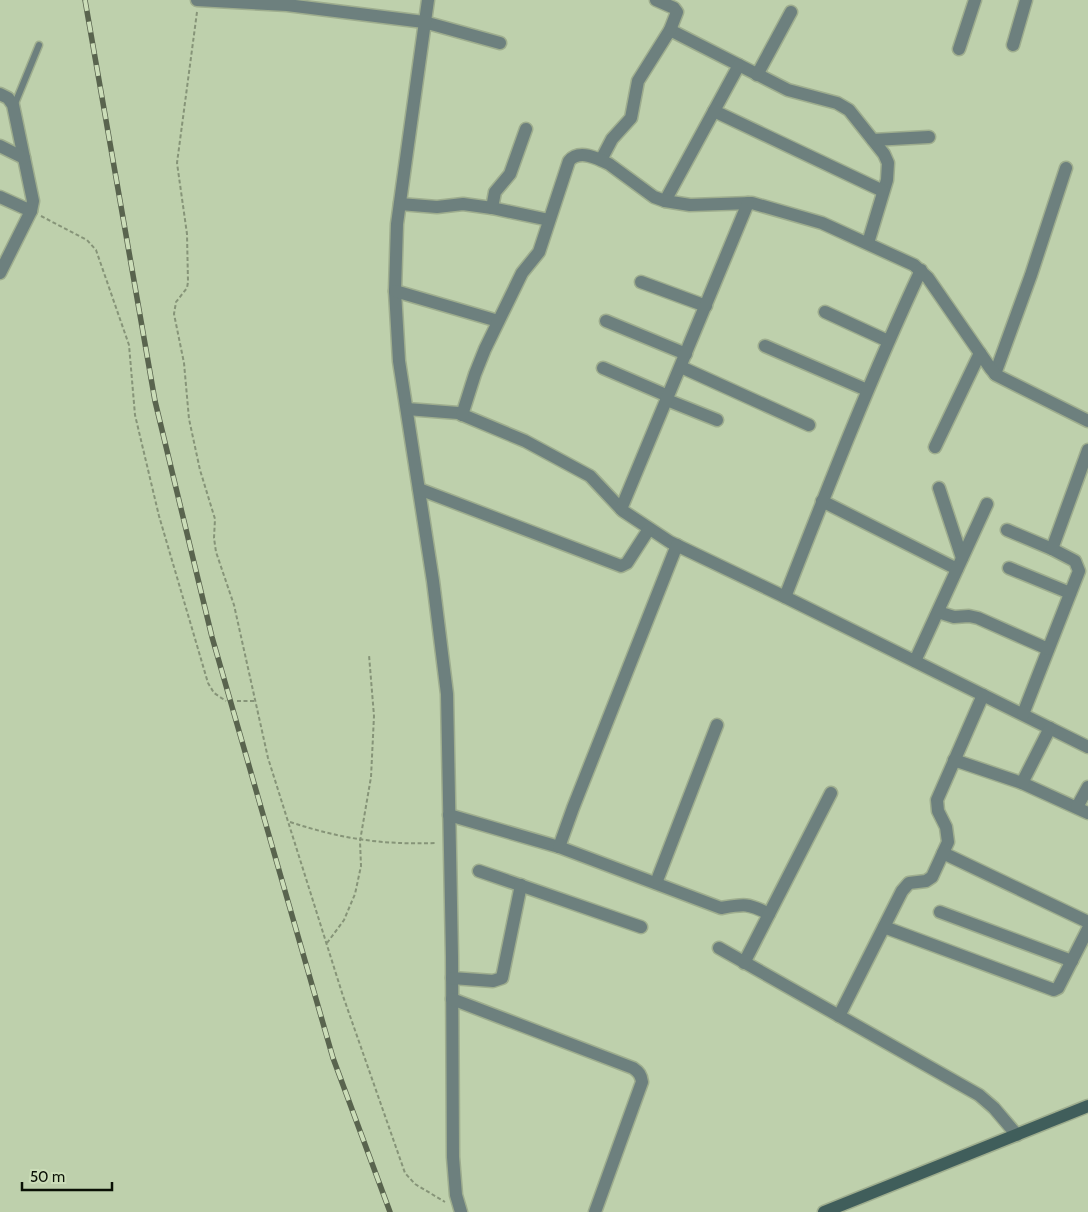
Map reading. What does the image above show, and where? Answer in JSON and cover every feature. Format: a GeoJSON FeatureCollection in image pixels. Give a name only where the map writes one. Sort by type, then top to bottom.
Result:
{"type":"FeatureCollection","features":[{"type":"Feature","properties":{"kind":"main road"},"geometry":{"type":"LineString","coordinates":[[824,1212],[1088,1106]]}},
{"type":"Feature","properties":{"kind":"street"},"geometry":{"type":"LineString","coordinates":[[198,0],[287,5],[424,22],[500,43]]}},
{"type":"Feature","properties":{"kind":"street"},"geometry":{"type":"LineString","coordinates":[[428,0],[395,239],[395,291],[399,361],[433,581],[447,694],[452,978],[452,1157],[456,1195],[460,1211]]}},
{"type":"Feature","properties":{"kind":"street"},"geometry":{"type":"LineString","coordinates":[[601,160],[612,139],[631,118],[638,81],[670,30],[677,12],[674,8],[656,0]]}},
{"type":"Feature","properties":{"kind":"street"},"geometry":{"type":"LineString","coordinates":[[958,49],[975,0]]}},
{"type":"Feature","properties":{"kind":"street"},"geometry":{"type":"LineString","coordinates":[[1013,45],[1026,0]]}},
{"type":"Feature","properties":{"kind":"street"},"geometry":{"type":"LineString","coordinates":[[757,75],[792,12]]}},
{"type":"Feature","properties":{"kind":"street"},"geometry":{"type":"LineString","coordinates":[[670,30],[788,90],[837,103],[849,110],[884,154],[888,164],[883,192],[868,243]]}},
{"type":"Feature","properties":{"kind":"street"},"geometry":{"type":"LineString","coordinates":[[664,201],[739,65]]}},
{"type":"Feature","properties":{"kind":"street"},"geometry":{"type":"LineString","coordinates":[[0,94],[11,101],[32,201],[31,211],[0,273]]}},
{"type":"Feature","properties":{"kind":"street"},"geometry":{"type":"LineString","coordinates":[[714,111],[883,192]]}},
{"type":"Feature","properties":{"kind":"street"},"geometry":{"type":"LineString","coordinates":[[492,208],[496,192],[510,174],[526,129]]}},
{"type":"Feature","properties":{"kind":"street"},"geometry":{"type":"LineString","coordinates":[[873,140],[929,137]]}},
{"type":"Feature","properties":{"kind":"street"},"geometry":{"type":"LineString","coordinates":[[0,146],[24,158]]}},
{"type":"Feature","properties":{"kind":"street"},"geometry":{"type":"LineString","coordinates":[[462,414],[480,360],[498,321],[522,273],[538,252],[571,158],[583,155],[601,160],[664,201],[690,205],[748,203],[817,222],[914,265],[921,270],[995,374],[1088,421]]}},
{"type":"Feature","properties":{"kind":"street"},"geometry":{"type":"LineString","coordinates":[[995,374],[1031,275],[1066,168]]}},
{"type":"Feature","properties":{"kind":"street"},"geometry":{"type":"LineString","coordinates":[[0,197],[31,211]]}},
{"type":"Feature","properties":{"kind":"street"},"geometry":{"type":"LineString","coordinates":[[621,509],[748,203]]}},
{"type":"Feature","properties":{"kind":"street"},"geometry":{"type":"LineString","coordinates":[[400,204],[437,207],[458,204],[492,208],[549,220]]}},
{"type":"Feature","properties":{"kind":"street"},"geometry":{"type":"LineString","coordinates":[[785,597],[867,390],[921,270]]}},
{"type":"Feature","properties":{"kind":"street"},"geometry":{"type":"LineString","coordinates":[[641,282],[706,306]]}},
{"type":"Feature","properties":{"kind":"street"},"geometry":{"type":"LineString","coordinates":[[395,291],[498,321]]}},
{"type":"Feature","properties":{"kind":"street"},"geometry":{"type":"LineString","coordinates":[[824,312],[888,341]]}},
{"type":"Feature","properties":{"kind":"street"},"geometry":{"type":"LineString","coordinates":[[606,321],[686,354]]}},
{"type":"Feature","properties":{"kind":"street"},"geometry":{"type":"LineString","coordinates":[[765,346],[867,390]]}},
{"type":"Feature","properties":{"kind":"street"},"geometry":{"type":"LineString","coordinates":[[936,447],[980,354]]}},
{"type":"Feature","properties":{"kind":"street"},"geometry":{"type":"LineString","coordinates":[[681,367],[809,425]]}},
{"type":"Feature","properties":{"kind":"street"},"geometry":{"type":"LineString","coordinates":[[603,368],[717,420]]}},
{"type":"Feature","properties":{"kind":"street"},"geometry":{"type":"LineString","coordinates":[[407,409],[462,414],[525,441],[590,476],[621,509],[677,546],[785,597],[1088,747]]}},
{"type":"Feature","properties":{"kind":"street"},"geometry":{"type":"LineString","coordinates":[[1052,549],[1088,450]]}},
{"type":"Feature","properties":{"kind":"street"},"geometry":{"type":"LineString","coordinates":[[939,488],[959,564]]}},
{"type":"Feature","properties":{"kind":"street"},"geometry":{"type":"LineString","coordinates":[[419,489],[620,566],[627,563],[649,529]]}},
{"type":"Feature","properties":{"kind":"street"},"geometry":{"type":"LineString","coordinates":[[822,501],[959,564]]}},
{"type":"Feature","properties":{"kind":"street"},"geometry":{"type":"LineString","coordinates":[[915,661],[987,504]]}},
{"type":"Feature","properties":{"kind":"street"},"geometry":{"type":"LineString","coordinates":[[1007,530],[1082,563],[1022,714]]}},
{"type":"Feature","properties":{"kind":"street"},"geometry":{"type":"LineString","coordinates":[[559,847],[677,546]]}},
{"type":"Feature","properties":{"kind":"street"},"geometry":{"type":"LineString","coordinates":[[1010,568],[1070,594]]}},
{"type":"Feature","properties":{"kind":"street"},"geometry":{"type":"LineString","coordinates":[[938,612],[954,617],[969,616],[978,618],[1048,649]]}},
{"type":"Feature","properties":{"kind":"street"},"geometry":{"type":"LineString","coordinates":[[839,1016],[902,891],[908,883],[926,881],[932,877],[948,842],[946,826],[938,812],[938,800],[983,695]]}},
{"type":"Feature","properties":{"kind":"street"},"geometry":{"type":"LineString","coordinates":[[656,883],[717,725]]}},
{"type":"Feature","properties":{"kind":"street"},"geometry":{"type":"LineString","coordinates":[[1022,783],[1050,728]]}},
{"type":"Feature","properties":{"kind":"street"},"geometry":{"type":"LineString","coordinates":[[954,760],[1022,783],[1082,810],[1088,787]]}},
{"type":"Feature","properties":{"kind":"street"},"geometry":{"type":"LineString","coordinates":[[744,963],[831,793]]}},
{"type":"Feature","properties":{"kind":"street"},"geometry":{"type":"LineString","coordinates":[[449,815],[559,847],[721,908],[735,904],[747,904],[769,914]]}},
{"type":"Feature","properties":{"kind":"street"},"geometry":{"type":"LineString","coordinates":[[943,853],[1088,922]]}},
{"type":"Feature","properties":{"kind":"street"},"geometry":{"type":"LineString","coordinates":[[479,870],[641,927]]}},
{"type":"Feature","properties":{"kind":"street"},"geometry":{"type":"LineString","coordinates":[[452,978],[493,981],[502,978],[522,886]]}},
{"type":"Feature","properties":{"kind":"street"},"geometry":{"type":"LineString","coordinates":[[940,912],[1072,961]]}},
{"type":"Feature","properties":{"kind":"street"},"geometry":{"type":"LineString","coordinates":[[884,927],[1054,990],[1058,988],[1088,929]]}},
{"type":"Feature","properties":{"kind":"street"},"geometry":{"type":"LineString","coordinates":[[719,948],[979,1095],[994,1108],[1017,1135]]}},
{"type":"Feature","properties":{"kind":"street"},"geometry":{"type":"LineString","coordinates":[[452,999],[638,1071],[642,1082],[595,1212]]}},
{"type":"Feature","properties":{"kind":"lane"},"geometry":{"type":"LineString","coordinates":[[13,108],[39,45]]}},
{"type":"Feature","properties":{"kind":"path"},"geometry":{"type":"LineString","coordinates":[[198,0],[177,163],[187,234],[188,282],[187,288],[176,302],[174,314],[184,363],[189,419],[200,470],[215,519],[214,538],[216,552],[234,606],[268,758],[344,996],[406,1173],[415,1184],[460,1211]]}},
{"type":"Feature","properties":{"kind":"path"},"geometry":{"type":"LineString","coordinates":[[31,211],[87,240],[96,250],[129,345],[135,416],[161,526],[208,683],[214,693],[226,701]]}},
{"type":"Feature","properties":{"kind":"path"},"geometry":{"type":"LineString","coordinates":[[327,942],[344,920],[355,894],[361,866],[360,841],[371,777],[374,716],[369,655]]}},
{"type":"Feature","properties":{"kind":"path"},"geometry":{"type":"LineString","coordinates":[[237,701],[256,701]]}},
{"type":"Feature","properties":{"kind":"path"},"geometry":{"type":"LineString","coordinates":[[289,822],[324,833],[360,841],[405,845],[450,843]]}},
{"type":"Feature","properties":{"kind":"railway"},"geometry":{"type":"LineString","coordinates":[[85,0],[155,401],[212,637],[333,1058],[390,1212]]}}]}
